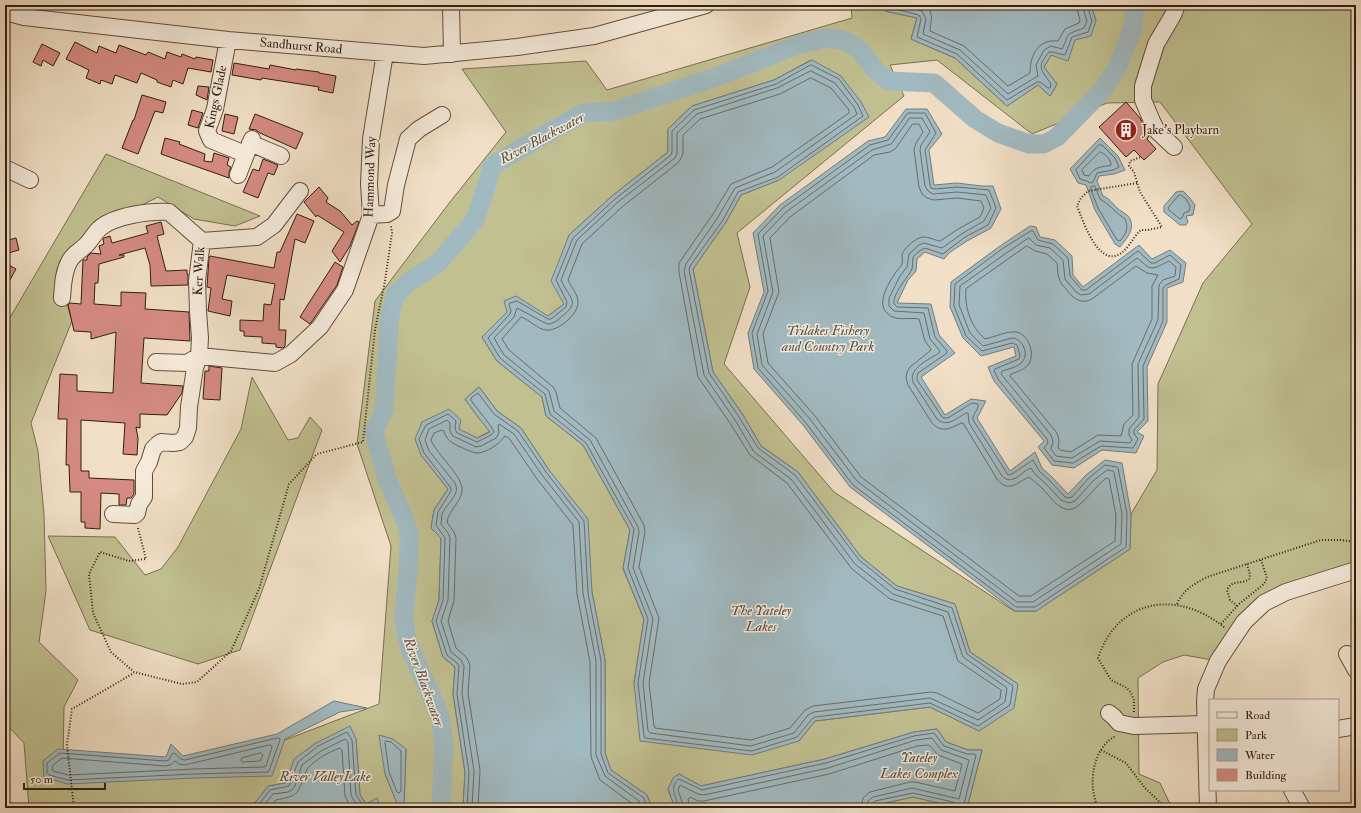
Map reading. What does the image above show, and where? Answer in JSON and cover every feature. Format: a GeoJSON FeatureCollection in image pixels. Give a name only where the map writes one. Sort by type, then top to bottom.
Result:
{"type":"FeatureCollection","features":[{"type":"Feature","properties":{"kind":"street"},"geometry":{"type":"LineString","coordinates":[[451,5],[452,54]]}},
{"type":"Feature","properties":{"kind":"street","name":"Sandhurst Road"},"geometry":{"type":"LineString","coordinates":[[6,10],[24,16],[228,40],[424,56],[452,54],[594,36],[706,5]]}},
{"type":"Feature","properties":{"kind":"street"},"geometry":{"type":"LineString","coordinates":[[1174,147],[1157,131],[1144,100],[1143,86],[1156,44],[1173,15],[1177,5]]}},
{"type":"Feature","properties":{"kind":"street","name":"Kings Glade"},"geometry":{"type":"LineString","coordinates":[[228,40],[215,109],[207,131],[211,140],[249,145],[281,156]]}},
{"type":"Feature","properties":{"kind":"street","name":"Hammond Way"},"geometry":{"type":"LineString","coordinates":[[156,362],[187,363],[199,356],[275,363],[291,354],[320,327],[345,290],[371,215],[369,184],[371,139],[385,53]]}},
{"type":"Feature","properties":{"kind":"street"},"geometry":{"type":"LineString","coordinates":[[371,215],[387,214],[392,211],[396,185],[408,139],[419,129],[442,115]]}},
{"type":"Feature","properties":{"kind":"street"},"geometry":{"type":"LineString","coordinates":[[238,175],[249,145]]}},
{"type":"Feature","properties":{"kind":"street"},"geometry":{"type":"LineString","coordinates":[[5,168],[30,180]]}},
{"type":"Feature","properties":{"kind":"street"},"geometry":{"type":"LineString","coordinates":[[202,241],[257,237],[274,225],[300,191]]}},
{"type":"Feature","properties":{"kind":"street","name":"Ker Walk"},"geometry":{"type":"LineString","coordinates":[[62,298],[65,272],[69,262],[74,255],[91,240],[100,228],[112,221],[132,215],[169,212],[202,241],[197,281],[200,338],[199,356],[195,368],[189,407],[188,428],[185,437],[180,442],[162,442],[153,449],[149,462],[144,471],[144,497],[139,504],[135,515]]}},
{"type":"Feature","properties":{"kind":"street"},"geometry":{"type":"LineString","coordinates":[[113,514],[135,515]]}},
{"type":"Feature","properties":{"kind":"street"},"geometry":{"type":"LineString","coordinates":[[1208,808],[1205,724],[1208,701],[1206,689],[1218,661],[1244,622],[1264,603],[1286,592],[1356,570]]}},
{"type":"Feature","properties":{"kind":"street"},"geometry":{"type":"LineString","coordinates":[[1346,654],[1356,670]]}},
{"type":"Feature","properties":{"kind":"street"},"geometry":{"type":"LineString","coordinates":[[1109,713],[1119,723],[1134,726],[1205,724]]}},
{"type":"Feature","properties":{"kind":"street"},"geometry":{"type":"LineString","coordinates":[[1339,729],[1356,726]]}},
{"type":"Feature","properties":{"kind":"street"},"geometry":{"type":"LineString","coordinates":[[1293,791],[1302,808]]}},
{"type":"Feature","properties":{"kind":"path"},"geometry":{"type":"LineString","coordinates":[[1137,183],[1088,192],[1081,198],[1077,206],[1092,240],[1103,254],[1111,257],[1120,254],[1130,245],[1136,234],[1141,230],[1162,227],[1140,192],[1134,172],[1129,166],[1130,161],[1141,157]]}},
{"type":"Feature","properties":{"kind":"path"},"geometry":{"type":"LineString","coordinates":[[135,515],[146,559],[129,561],[100,552],[89,574],[94,613],[111,652],[134,672],[182,684],[197,682],[231,651],[259,590],[289,484],[317,454],[362,442],[375,330],[385,281],[392,233],[387,214]]}},
{"type":"Feature","properties":{"kind":"path"},"geometry":{"type":"LineString","coordinates":[[1177,604],[1185,591],[1193,584],[1207,577],[1322,540],[1356,542]]}},
{"type":"Feature","properties":{"kind":"path"},"geometry":{"type":"LineString","coordinates":[[1221,624],[1237,606],[1266,581],[1267,578],[1261,560]]}},
{"type":"Feature","properties":{"kind":"path"},"geometry":{"type":"LineString","coordinates":[[1237,606],[1230,600],[1227,590],[1231,584],[1246,582],[1249,579],[1250,571],[1247,564]]}},
{"type":"Feature","properties":{"kind":"path"},"geometry":{"type":"LineString","coordinates":[[1096,808],[1093,790],[1094,776],[1097,758],[1101,750],[1111,738],[1122,733],[1134,732],[1134,700],[1131,693],[1127,688],[1111,680],[1098,658],[1102,646],[1115,627],[1130,613],[1145,607],[1163,603],[1177,604],[1203,614],[1221,624],[1235,636]]}},
{"type":"Feature","properties":{"kind":"path"},"geometry":{"type":"LineString","coordinates":[[74,808],[67,745],[72,709],[134,672]]}},
{"type":"Feature","properties":{"kind":"path"},"geometry":{"type":"LineString","coordinates":[[1101,750],[1126,763],[1145,788],[1166,808]]}},
{"type":"Feature","properties":{"kind":"green space"},"geometry":{"type":"Polygon","coordinates":[[[851,5],[886,5],[885,11],[917,18],[911,39],[955,58],[1007,106],[1038,85],[1050,96],[1057,84],[1044,67],[1051,55],[1075,40],[1096,21],[1091,5],[1356,5],[1356,570],[1265,603],[1218,661],[1184,655],[1163,662],[1138,678],[1139,774],[1160,783],[1169,802],[1179,808],[967,808],[982,750],[968,750],[946,742],[937,729],[914,732],[825,759],[701,786],[679,774],[668,789],[675,808],[652,808],[647,795],[611,770],[605,753],[605,660],[592,592],[549,470],[521,428],[497,411],[479,387],[465,399],[490,431],[477,438],[458,429],[421,455],[448,489],[434,510],[431,527],[441,538],[439,600],[432,621],[443,657],[455,667],[453,694],[465,772],[463,808],[404,808],[406,749],[385,774],[399,808],[381,808],[377,799],[366,804],[360,795],[356,739],[316,743],[295,759],[286,783],[268,786],[251,808],[172,808],[164,804],[160,808],[29,808],[24,743],[5,723],[5,326],[106,154],[260,216],[235,226],[194,219],[158,197],[97,225],[61,283],[72,321],[31,423],[38,451],[44,514],[46,591],[39,642],[78,680],[64,707],[63,760],[243,756],[379,704],[391,546],[357,444],[375,301],[450,202],[506,132],[462,69],[586,61],[607,90],[852,18],[851,5]],[[811,60],[774,80],[692,106],[668,129],[668,152],[612,196],[569,235],[564,304],[548,316],[507,312],[482,337],[497,361],[542,397],[546,416],[583,445],[630,530],[623,569],[644,619],[634,683],[799,741],[815,721],[930,707],[979,731],[1018,684],[970,652],[955,604],[897,586],[861,557],[798,472],[761,446],[743,415],[713,372],[693,269],[726,222],[741,195],[779,180],[811,60]],[[937,60],[890,65],[904,96],[737,233],[750,287],[724,364],[834,492],[1014,611],[1036,611],[1130,549],[1131,514],[1157,470],[1158,384],[1203,283],[1252,224],[1160,102],[1107,103],[1032,134],[937,60]]]}},
{"type":"Feature","properties":{"kind":"green space"},"geometry":{"type":"Polygon","coordinates":[[[252,377],[288,440],[298,438],[310,417],[322,430],[240,650],[198,664],[90,630],[48,536],[115,537],[145,575],[161,569],[178,547],[241,429],[252,377]]]}},
{"type":"Feature","properties":{"kind":"green space"},"geometry":{"type":"Polygon","coordinates":[[[913,797],[960,808],[876,808],[876,805],[913,797]]]}},
{"type":"Feature","properties":{"kind":"water"},"geometry":{"type":"Polygon","coordinates":[[[886,5],[1091,5],[1096,21],[1091,36],[1075,40],[1068,61],[1051,55],[1044,67],[1057,84],[1050,96],[1038,85],[1007,106],[955,58],[911,39],[917,18],[885,11],[886,5]]]}},
{"type":"Feature","properties":{"kind":"water","name":"The Yateley Lakes"},"geometry":{"type":"Polygon","coordinates":[[[812,60],[841,76],[861,102],[869,117],[779,180],[741,195],[726,222],[693,269],[713,372],[743,415],[761,446],[798,472],[861,557],[897,586],[955,604],[970,652],[1018,684],[1014,708],[979,731],[930,707],[815,721],[799,741],[752,755],[640,741],[634,683],[644,619],[623,568],[630,530],[583,445],[546,416],[542,397],[497,361],[482,337],[507,312],[504,301],[516,296],[548,316],[564,304],[551,281],[569,235],[612,196],[668,152],[668,129],[692,106],[774,80],[812,60]]]}},
{"type":"Feature","properties":{"kind":"water","name":"Trilakes Fishery and Country Park"},"geometry":{"type":"Polygon","coordinates":[[[906,109],[927,109],[942,134],[929,150],[934,185],[957,183],[993,186],[1001,209],[991,228],[967,241],[949,253],[944,259],[925,252],[917,259],[916,271],[908,280],[897,303],[931,304],[939,335],[955,353],[921,377],[945,415],[971,399],[986,401],[977,418],[1010,471],[1035,452],[1042,468],[1068,494],[1086,475],[1105,460],[1122,463],[1131,514],[1130,549],[1036,611],[1015,611],[850,487],[803,425],[754,369],[748,333],[764,292],[753,233],[780,205],[868,141],[885,137],[906,109]]]}},
{"type":"Feature","properties":{"kind":"water"},"geometry":{"type":"Polygon","coordinates":[[[1100,138],[1118,156],[1125,170],[1114,174],[1099,176],[1097,181],[1103,196],[1131,220],[1132,224],[1130,232],[1120,247],[1115,244],[1095,210],[1086,185],[1078,183],[1070,169],[1100,138]]]}},
{"type":"Feature","properties":{"kind":"water"},"geometry":{"type":"Polygon","coordinates":[[[1183,191],[1195,205],[1193,215],[1186,216],[1188,222],[1186,225],[1180,225],[1164,212],[1164,206],[1176,192],[1183,191]]]}},
{"type":"Feature","properties":{"kind":"water"},"geometry":{"type":"Polygon","coordinates":[[[1030,226],[1036,227],[1040,237],[1055,240],[1072,256],[1073,275],[1083,287],[1139,245],[1152,259],[1170,250],[1186,263],[1183,282],[1167,288],[1167,322],[1147,367],[1148,421],[1137,432],[1144,436],[1136,453],[1102,450],[1074,468],[1052,465],[1038,447],[1044,441],[994,381],[988,367],[1016,356],[1014,347],[981,356],[963,338],[950,307],[951,282],[1030,226]]]}},
{"type":"Feature","properties":{"kind":"water"},"geometry":{"type":"Polygon","coordinates":[[[479,387],[497,411],[521,428],[549,470],[588,519],[592,592],[605,660],[605,753],[611,770],[647,795],[652,808],[463,808],[465,772],[453,694],[455,667],[443,657],[432,621],[439,600],[441,538],[431,528],[434,510],[448,489],[421,455],[415,439],[422,422],[449,409],[461,420],[459,429],[477,438],[490,432],[465,399],[479,387]]]}},
{"type":"Feature","properties":{"kind":"water"},"geometry":{"type":"Polygon","coordinates":[[[334,701],[367,708],[340,712],[285,739],[272,776],[67,784],[44,777],[43,761],[58,749],[166,757],[171,744],[183,756],[277,734],[334,701]]]}},
{"type":"Feature","properties":{"kind":"water","name":"River ValleyLake"},"geometry":{"type":"Polygon","coordinates":[[[350,726],[356,739],[360,795],[366,804],[377,798],[381,808],[251,808],[268,786],[286,783],[294,759],[316,743],[350,726]]]}},
{"type":"Feature","properties":{"kind":"water","name":"Yateley Lakes Complex"},"geometry":{"type":"Polygon","coordinates":[[[937,729],[946,742],[968,750],[982,750],[967,808],[960,808],[913,797],[876,805],[876,808],[675,808],[668,789],[673,778],[679,774],[701,786],[825,759],[914,732],[937,729]]]}},
{"type":"Feature","properties":{"kind":"water"},"geometry":{"type":"Polygon","coordinates":[[[379,735],[393,739],[406,749],[404,808],[399,808],[385,774],[379,735]]]}},
{"type":"Feature","properties":{"kind":"water"},"geometry":{"type":"Polygon","coordinates":[[[164,804],[172,808],[67,808],[72,806],[164,804]]]}},
{"type":"Feature","properties":{"kind":"building"},"geometry":{"type":"Polygon","coordinates":[[[75,42],[97,53],[99,46],[116,53],[119,45],[146,55],[148,52],[165,59],[167,52],[181,57],[182,54],[195,59],[196,57],[213,60],[211,72],[188,68],[183,84],[173,80],[171,87],[157,82],[157,80],[141,73],[137,83],[115,75],[112,84],[101,80],[100,84],[86,78],[89,70],[66,59],[75,42]]]}},
{"type":"Feature","properties":{"kind":"building"},"geometry":{"type":"Polygon","coordinates":[[[42,44],[60,53],[53,66],[43,60],[41,66],[33,62],[42,44]]]}},
{"type":"Feature","properties":{"kind":"building"},"geometry":{"type":"Polygon","coordinates":[[[234,63],[269,69],[270,65],[336,76],[333,93],[318,90],[319,87],[232,75],[234,63]]]}},
{"type":"Feature","properties":{"kind":"building"},"geometry":{"type":"Polygon","coordinates":[[[198,86],[209,87],[207,100],[196,95],[198,86]]]}},
{"type":"Feature","properties":{"kind":"building"},"geometry":{"type":"Polygon","coordinates":[[[142,95],[166,102],[163,113],[155,111],[138,154],[122,148],[134,120],[142,95]]]}},
{"type":"Feature","properties":{"kind":"building","name":"Jake's Playbarn"},"geometry":{"type":"Polygon","coordinates":[[[1126,102],[1140,118],[1149,136],[1147,139],[1156,149],[1144,160],[1134,150],[1126,157],[1099,127],[1126,102]]]}},
{"type":"Feature","properties":{"kind":"building"},"geometry":{"type":"Polygon","coordinates":[[[192,110],[203,113],[198,128],[188,125],[192,110]]]}},
{"type":"Feature","properties":{"kind":"building"},"geometry":{"type":"Polygon","coordinates":[[[225,114],[238,117],[234,134],[222,131],[225,114]]]}},
{"type":"Feature","properties":{"kind":"building"},"geometry":{"type":"Polygon","coordinates":[[[255,114],[303,133],[296,149],[256,130],[249,129],[255,114]]]}},
{"type":"Feature","properties":{"kind":"building"},"geometry":{"type":"Polygon","coordinates":[[[165,138],[180,142],[179,144],[205,154],[204,161],[212,162],[214,153],[229,158],[227,165],[231,167],[229,178],[161,154],[165,138]]]}},
{"type":"Feature","properties":{"kind":"building"},"geometry":{"type":"Polygon","coordinates":[[[263,159],[278,165],[274,175],[268,173],[258,198],[243,192],[253,169],[259,171],[263,159]]]}},
{"type":"Feature","properties":{"kind":"building"},"geometry":{"type":"Polygon","coordinates":[[[319,187],[328,198],[326,202],[340,211],[352,225],[357,221],[359,222],[350,246],[340,262],[332,251],[344,232],[317,215],[316,217],[304,202],[319,187]]]}},
{"type":"Feature","properties":{"kind":"building"},"geometry":{"type":"Polygon","coordinates":[[[297,214],[314,221],[305,243],[295,239],[284,300],[280,299],[279,330],[286,330],[285,346],[283,348],[276,347],[276,344],[262,343],[262,337],[244,336],[244,331],[240,331],[240,320],[263,321],[264,304],[271,305],[275,284],[227,275],[222,299],[232,301],[230,316],[208,311],[211,288],[207,287],[209,258],[210,256],[274,268],[277,252],[280,252],[297,214]]]}},
{"type":"Feature","properties":{"kind":"building"},"geometry":{"type":"Polygon","coordinates":[[[161,222],[164,234],[157,236],[166,271],[187,270],[188,285],[151,286],[150,265],[145,248],[119,255],[124,255],[124,257],[99,264],[98,283],[95,283],[94,304],[121,306],[121,292],[146,293],[145,309],[189,312],[190,341],[144,338],[141,383],[183,386],[182,393],[167,415],[140,414],[140,428],[136,427],[138,438],[137,455],[123,454],[125,423],[81,420],[81,471],[89,471],[89,478],[134,480],[134,494],[131,498],[127,498],[126,505],[119,505],[119,494],[101,493],[100,529],[85,528],[85,522],[81,522],[81,492],[70,492],[69,465],[66,465],[67,419],[58,419],[60,374],[77,375],[77,391],[113,393],[116,332],[91,339],[91,332],[74,331],[68,305],[70,303],[81,304],[83,260],[87,260],[87,257],[91,253],[101,254],[99,246],[104,244],[104,238],[110,236],[112,243],[148,233],[146,226],[161,222]]]}},
{"type":"Feature","properties":{"kind":"building"},"geometry":{"type":"Polygon","coordinates":[[[16,238],[19,250],[5,254],[5,241],[16,238]]]}},
{"type":"Feature","properties":{"kind":"building"},"geometry":{"type":"Polygon","coordinates":[[[335,262],[343,267],[337,285],[310,324],[300,317],[335,262]]]}},
{"type":"Feature","properties":{"kind":"building"},"geometry":{"type":"Polygon","coordinates":[[[5,263],[16,269],[5,289],[5,263]]]}},
{"type":"Feature","properties":{"kind":"building"},"geometry":{"type":"Polygon","coordinates":[[[209,366],[222,368],[220,400],[203,399],[205,371],[209,371],[209,366]]]}},
{"type":"Feature","properties":{"kind":"waterway","name":"River Blackwater"},"geometry":{"type":"LineString","coordinates":[[441,808],[444,747],[441,721],[437,708],[410,649],[404,619],[409,536],[406,522],[387,479],[374,432],[384,411],[390,314],[396,294],[409,282],[438,263],[475,220],[493,165],[583,113],[615,111],[719,76],[800,44],[827,38],[842,40],[860,50],[876,71],[889,81],[934,83],[975,119],[998,133],[1029,144],[1044,144],[1057,137],[1102,91],[1118,66],[1133,28],[1134,14],[1131,5]]}},
{"type":"Feature","properties":{"kind":"place","name":"Jake's Playbarn"},"geometry":{"type":"Point","coordinates":[1126,130]}}]}
